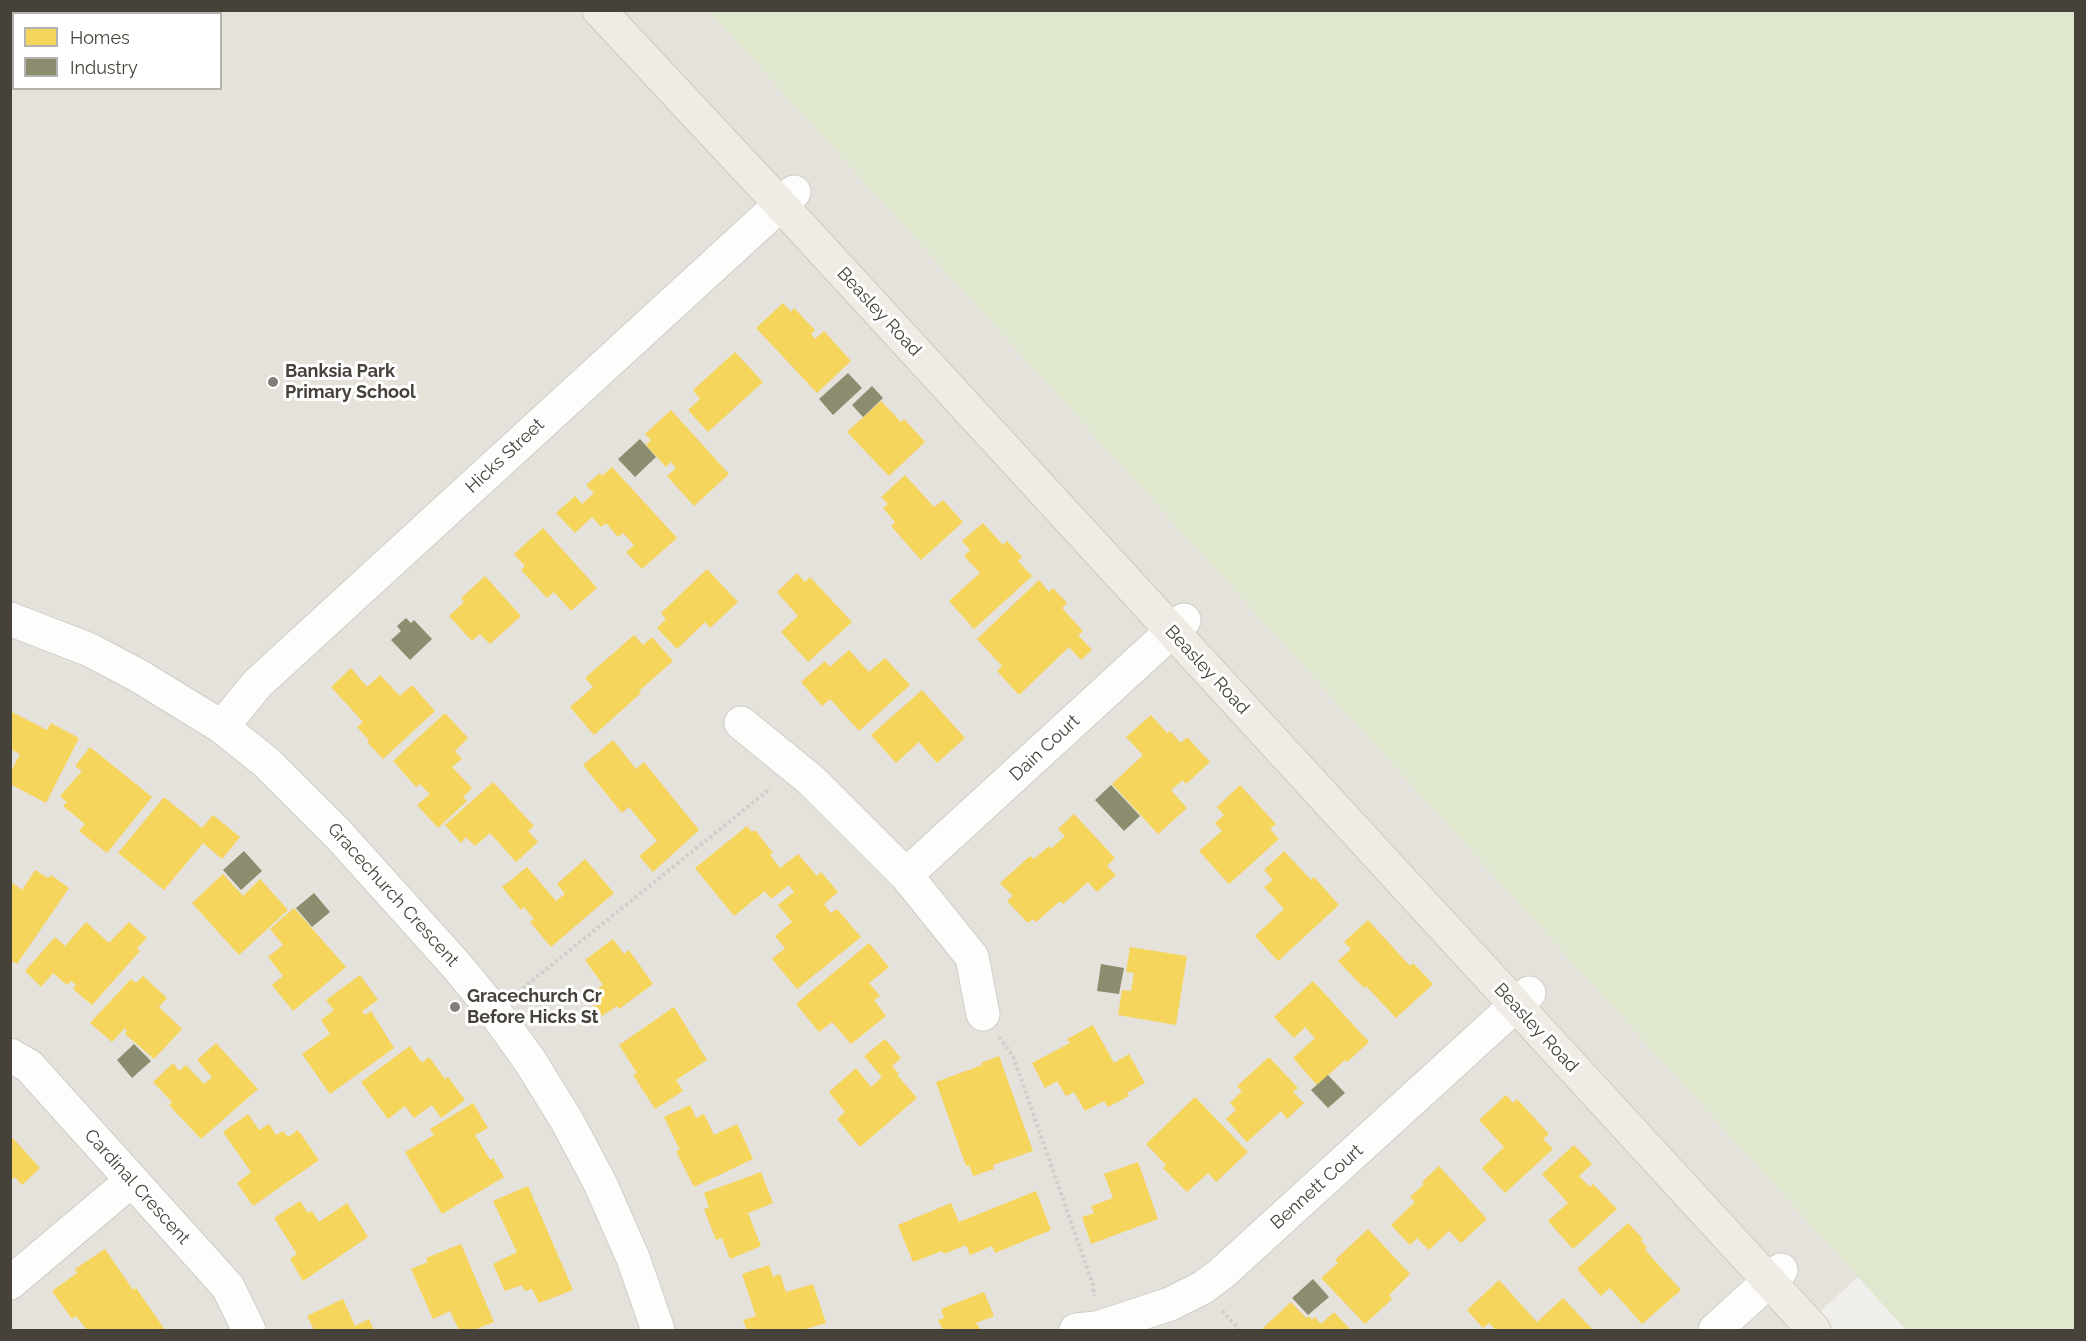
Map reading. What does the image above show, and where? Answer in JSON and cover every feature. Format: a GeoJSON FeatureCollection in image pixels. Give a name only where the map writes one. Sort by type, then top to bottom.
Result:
{"type":"FeatureCollection","features":[{"type":"Feature","properties":{"kind":"main road","name":"Beasley Road"},"geometry":{"type":"LineString","coordinates":[[599,10],[787,199]]}},
{"type":"Feature","properties":{"kind":"main road","name":"Beasley Road"},"geometry":{"type":"LineString","coordinates":[[626,10],[787,199],[1178,626],[1775,1276],[1837,1330]]}},
{"type":"Feature","properties":{"kind":"main road","name":"Beasley Road"},"geometry":{"type":"LineString","coordinates":[[1775,1276],[1814,1330]]}},
{"type":"Feature","properties":{"kind":"street","name":"Hicks Street"},"geometry":{"type":"LineString","coordinates":[[222,727],[257,684],[787,199]]}},
{"type":"Feature","properties":{"kind":"street","name":"Gracechurch Crescent"},"geometry":{"type":"LineString","coordinates":[[10,619],[90,650],[139,676],[222,727],[266,762],[303,797],[456,965],[530,1060],[567,1121],[600,1183],[633,1258],[658,1330]]}},
{"type":"Feature","properties":{"kind":"street","name":"Dain Court"},"geometry":{"type":"LineString","coordinates":[[906,875],[1178,626]]}},
{"type":"Feature","properties":{"kind":"street"},"geometry":{"type":"LineString","coordinates":[[741,723],[812,781],[906,875],[972,957],[983,1014]]}},
{"type":"Feature","properties":{"kind":"street","name":"Bennett Court"},"geometry":{"type":"LineString","coordinates":[[1087,1329],[1170,1304],[1202,1288],[1221,1274],[1522,999]]}},
{"type":"Feature","properties":{"kind":"street","name":"Cardinal Crescent"},"geometry":{"type":"LineString","coordinates":[[10,1055],[29,1066],[228,1287],[249,1330]]}},
{"type":"Feature","properties":{"kind":"street"},"geometry":{"type":"LineString","coordinates":[[10,1283],[131,1181]]}},
{"type":"Feature","properties":{"kind":"street"},"geometry":{"type":"LineString","coordinates":[[1715,1330],[1775,1276]]}},
{"type":"Feature","properties":{"kind":"path"},"geometry":{"type":"LineString","coordinates":[[494,1011],[773,786],[789,760]]}},
{"type":"Feature","properties":{"kind":"path"},"geometry":{"type":"LineString","coordinates":[[983,1014],[1012,1056],[1093,1285],[1087,1329]]}},
{"type":"Feature","properties":{"kind":"shaded area"},"geometry":{"type":"Polygon","coordinates":[[[10,11],[710,11],[1860,1275],[1800,1330],[11,1330],[10,11]]]}},
{"type":"Feature","properties":{"kind":"shaded area","name":"Banksia Park Primary School"},"geometry":{"type":"Polygon","coordinates":[[[11,11],[587,11],[753,198],[286,592],[209,660],[165,633],[60,583],[11,565],[11,11]]]}},
{"type":"Feature","properties":{"kind":"green space"},"geometry":{"type":"Polygon","coordinates":[[[709,11],[2075,11],[2075,1330],[1906,1330],[709,11]]]}},
{"type":"Feature","properties":{"kind":"building: Homes"},"geometry":{"type":"Polygon","coordinates":[[[783,303],[791,312],[794,308],[815,330],[811,334],[815,339],[824,331],[851,361],[817,393],[756,328],[783,303]]]}},
{"type":"Feature","properties":{"kind":"building: Homes"},"geometry":{"type":"Polygon","coordinates":[[[735,352],[763,382],[708,432],[688,410],[700,399],[693,390],[735,352]]]}},
{"type":"Feature","properties":{"kind":"building: Homes"},"geometry":{"type":"Polygon","coordinates":[[[881,401],[901,422],[904,419],[925,442],[889,476],[847,432],[881,401]]]}},
{"type":"Feature","properties":{"kind":"building: Homes"},"geometry":{"type":"Polygon","coordinates":[[[671,410],[729,474],[694,506],[667,476],[676,468],[671,462],[666,467],[646,445],[651,440],[645,434],[671,410]]]}},
{"type":"Feature","properties":{"kind":"building: Homes"},"geometry":{"type":"Polygon","coordinates":[[[612,467],[677,538],[642,569],[626,552],[634,545],[623,533],[618,537],[606,523],[601,527],[592,517],[575,533],[556,513],[575,496],[582,504],[594,493],[586,485],[600,473],[602,476],[612,467]]]}},
{"type":"Feature","properties":{"kind":"building: Homes"},"geometry":{"type":"Polygon","coordinates":[[[905,475],[934,507],[943,500],[963,522],[921,560],[891,526],[895,522],[883,508],[888,504],[881,497],[905,475]]]}},
{"type":"Feature","properties":{"kind":"building: Homes"},"geometry":{"type":"Polygon","coordinates":[[[983,523],[1003,545],[1007,541],[1022,557],[1018,561],[1032,576],[974,629],[949,601],[980,573],[964,556],[970,550],[962,541],[983,523]]]}},
{"type":"Feature","properties":{"kind":"building: Homes"},"geometry":{"type":"Polygon","coordinates":[[[543,528],[597,588],[571,611],[554,592],[547,598],[521,570],[525,566],[514,554],[543,528]]]}},
{"type":"Feature","properties":{"kind":"building: Homes"},"geometry":{"type":"Polygon","coordinates":[[[707,569],[738,602],[710,628],[705,622],[677,649],[657,628],[666,619],[661,613],[707,569]]]}},
{"type":"Feature","properties":{"kind":"building: Homes"},"geometry":{"type":"Polygon","coordinates":[[[797,573],[805,582],[810,577],[852,622],[808,662],[781,632],[798,616],[777,592],[797,573]]]}},
{"type":"Feature","properties":{"kind":"building: Homes"},"geometry":{"type":"Polygon","coordinates":[[[485,576],[521,616],[490,644],[480,634],[472,641],[449,616],[464,602],[461,598],[485,576]]]}},
{"type":"Feature","properties":{"kind":"building: Homes"},"geometry":{"type":"Polygon","coordinates":[[[1039,580],[1049,592],[1053,588],[1067,603],[1062,608],[1083,631],[1078,635],[1092,650],[1081,660],[1069,647],[1019,695],[997,671],[1002,666],[977,639],[1039,580]]]}},
{"type":"Feature","properties":{"kind":"building: Homes"},"geometry":{"type":"Polygon","coordinates":[[[634,635],[643,645],[652,637],[673,661],[594,735],[570,707],[593,687],[585,678],[634,635]]]}},
{"type":"Feature","properties":{"kind":"building: Homes"},"geometry":{"type":"Polygon","coordinates":[[[849,650],[869,672],[885,658],[910,685],[859,731],[830,699],[822,706],[801,682],[825,661],[830,667],[849,650]]]}},
{"type":"Feature","properties":{"kind":"building: Homes"},"geometry":{"type":"Polygon","coordinates":[[[351,668],[367,687],[380,675],[400,696],[412,685],[435,711],[383,759],[357,727],[363,722],[331,687],[351,668]]]}},
{"type":"Feature","properties":{"kind":"building: Homes"},"geometry":{"type":"Polygon","coordinates":[[[922,690],[965,738],[937,763],[919,742],[896,763],[871,735],[922,690]]]}},
{"type":"Feature","properties":{"kind":"building: Homes"},"geometry":{"type":"Polygon","coordinates":[[[10,711],[47,730],[51,723],[79,738],[46,803],[10,784],[10,773],[20,754],[10,749],[13,743],[10,742],[10,711]]]}},
{"type":"Feature","properties":{"kind":"building: Homes"},"geometry":{"type":"Polygon","coordinates":[[[445,713],[468,738],[455,751],[462,759],[452,767],[472,788],[463,797],[467,801],[438,828],[417,805],[430,794],[420,784],[416,787],[393,761],[445,713]]]}},
{"type":"Feature","properties":{"kind":"building: Homes"},"geometry":{"type":"Polygon","coordinates":[[[1151,715],[1167,733],[1170,731],[1181,743],[1187,737],[1210,762],[1186,784],[1183,780],[1171,790],[1187,808],[1158,834],[1112,784],[1143,755],[1126,737],[1151,715]]]}},
{"type":"Feature","properties":{"kind":"building: Homes"},"geometry":{"type":"Polygon","coordinates":[[[613,740],[636,769],[644,762],[699,830],[653,872],[639,856],[657,841],[629,807],[622,813],[583,765],[613,740]]]}},
{"type":"Feature","properties":{"kind":"building: Homes"},"geometry":{"type":"Polygon","coordinates":[[[90,747],[152,797],[107,853],[79,831],[85,824],[63,806],[67,802],[60,796],[82,771],[75,766],[90,747]]]}},
{"type":"Feature","properties":{"kind":"building: Homes"},"geometry":{"type":"Polygon","coordinates":[[[493,782],[534,826],[528,831],[538,842],[516,862],[490,833],[475,846],[466,837],[461,843],[445,825],[493,782]]]}},
{"type":"Feature","properties":{"kind":"building: Homes"},"geometry":{"type":"Polygon","coordinates":[[[1240,785],[1276,824],[1270,829],[1279,839],[1229,884],[1199,851],[1222,831],[1215,823],[1224,815],[1217,807],[1240,785]]]}},
{"type":"Feature","properties":{"kind":"building: Homes"},"geometry":{"type":"Polygon","coordinates":[[[164,797],[202,828],[213,815],[240,837],[222,859],[203,843],[164,890],[118,853],[164,797]]]}},
{"type":"Feature","properties":{"kind":"building: Homes"},"geometry":{"type":"Polygon","coordinates":[[[1074,814],[1115,858],[1107,866],[1116,875],[1097,892],[1088,882],[1063,904],[1060,901],[1036,922],[1033,919],[1028,923],[1007,901],[1013,896],[1000,883],[1030,856],[1034,859],[1049,846],[1051,849],[1065,836],[1058,829],[1074,814]]]}},
{"type":"Feature","properties":{"kind":"building: Homes"},"geometry":{"type":"Polygon","coordinates":[[[747,826],[752,832],[755,830],[773,853],[770,855],[780,868],[798,854],[817,876],[821,872],[838,892],[824,904],[831,913],[837,909],[861,937],[797,989],[772,959],[785,948],[775,936],[792,922],[778,905],[794,892],[789,885],[771,899],[765,891],[734,916],[695,868],[747,826]]]}},
{"type":"Feature","properties":{"kind":"building: Homes"},"geometry":{"type":"Polygon","coordinates":[[[1284,851],[1311,880],[1314,877],[1339,905],[1278,961],[1255,936],[1284,909],[1264,887],[1273,880],[1264,870],[1284,851]]]}},
{"type":"Feature","properties":{"kind":"building: Homes"},"geometry":{"type":"Polygon","coordinates":[[[585,859],[614,893],[551,947],[530,922],[534,919],[524,907],[521,910],[502,887],[527,867],[556,901],[565,894],[557,884],[585,859]]]}},
{"type":"Feature","properties":{"kind":"building: Homes"},"geometry":{"type":"Polygon","coordinates":[[[35,870],[48,878],[51,875],[69,888],[17,964],[10,960],[10,883],[22,890],[35,870]]]}},
{"type":"Feature","properties":{"kind":"building: Homes"},"geometry":{"type":"Polygon","coordinates":[[[223,874],[243,896],[260,879],[288,910],[239,955],[192,903],[223,874]]]}},
{"type":"Feature","properties":{"kind":"building: Homes"},"geometry":{"type":"Polygon","coordinates":[[[294,908],[346,967],[293,1011],[272,985],[283,976],[268,957],[283,945],[270,929],[294,908]]]}},
{"type":"Feature","properties":{"kind":"building: Homes"},"geometry":{"type":"Polygon","coordinates":[[[1368,920],[1410,966],[1413,963],[1433,984],[1396,1018],[1338,961],[1351,949],[1344,942],[1368,920]]]}},
{"type":"Feature","properties":{"kind":"building: Homes"},"geometry":{"type":"Polygon","coordinates":[[[86,922],[109,943],[129,922],[147,938],[137,948],[140,951],[92,1005],[73,989],[76,985],[71,981],[67,985],[53,973],[41,987],[25,971],[55,937],[65,946],[86,922]]]}},
{"type":"Feature","properties":{"kind":"building: Homes"},"geometry":{"type":"Polygon","coordinates":[[[613,939],[624,954],[629,950],[653,984],[619,1009],[617,1006],[602,1016],[591,1002],[597,997],[593,992],[603,985],[585,960],[613,939]]]}},
{"type":"Feature","properties":{"kind":"building: Homes"},"geometry":{"type":"Polygon","coordinates":[[[869,943],[889,967],[869,983],[880,996],[874,1000],[886,1016],[851,1044],[832,1022],[819,1032],[796,1004],[869,943]]]}},
{"type":"Feature","properties":{"kind":"building: Homes"},"geometry":{"type":"Polygon","coordinates":[[[1130,947],[1187,956],[1176,1025],[1118,1015],[1122,990],[1131,991],[1134,973],[1126,972],[1130,947]]]}},
{"type":"Feature","properties":{"kind":"building: Homes"},"geometry":{"type":"Polygon","coordinates":[[[360,975],[378,1000],[362,1011],[365,1015],[371,1011],[394,1048],[330,1094],[302,1054],[330,1034],[321,1020],[334,1010],[326,1000],[360,975]]]}},
{"type":"Feature","properties":{"kind":"building: Homes"},"geometry":{"type":"Polygon","coordinates":[[[143,976],[167,998],[159,1007],[182,1029],[154,1059],[125,1034],[127,1031],[125,1028],[112,1042],[90,1023],[131,979],[136,983],[143,976]]]}},
{"type":"Feature","properties":{"kind":"building: Homes"},"geometry":{"type":"Polygon","coordinates":[[[1313,981],[1369,1042],[1317,1085],[1293,1058],[1315,1038],[1305,1027],[1294,1038],[1274,1017],[1313,981]]]}},
{"type":"Feature","properties":{"kind":"building: Homes"},"geometry":{"type":"Polygon","coordinates":[[[674,1007],[707,1060],[676,1080],[683,1091],[655,1109],[633,1075],[637,1073],[619,1045],[674,1007]]]}},
{"type":"Feature","properties":{"kind":"building: Homes"},"geometry":{"type":"Polygon","coordinates":[[[1093,1025],[1114,1063],[1129,1054],[1145,1083],[1127,1093],[1129,1096],[1108,1107],[1104,1101],[1085,1111],[1074,1092],[1066,1096],[1057,1081],[1045,1088],[1032,1063],[1070,1043],[1067,1039],[1093,1025]]]}},
{"type":"Feature","properties":{"kind":"building: Homes"},"geometry":{"type":"Polygon","coordinates":[[[885,1039],[901,1058],[892,1066],[917,1098],[860,1147],[837,1119],[845,1112],[829,1092],[856,1068],[871,1087],[882,1077],[864,1056],[885,1039]]]}},
{"type":"Feature","properties":{"kind":"building: Homes"},"geometry":{"type":"Polygon","coordinates":[[[216,1043],[258,1089],[201,1139],[169,1105],[172,1102],[153,1082],[173,1063],[179,1071],[186,1065],[204,1084],[212,1077],[197,1060],[216,1043]]]}},
{"type":"Feature","properties":{"kind":"building: Homes"},"geometry":{"type":"Polygon","coordinates":[[[410,1046],[422,1063],[429,1057],[445,1079],[448,1077],[465,1100],[441,1118],[432,1105],[414,1118],[405,1106],[388,1119],[361,1082],[410,1046]]]}},
{"type":"Feature","properties":{"kind":"building: Homes"},"geometry":{"type":"Polygon","coordinates":[[[999,1056],[1033,1151],[993,1165],[994,1169],[973,1176],[969,1165],[966,1166],[936,1082],[982,1065],[981,1063],[999,1056]]]}},
{"type":"Feature","properties":{"kind":"building: Homes"},"geometry":{"type":"Polygon","coordinates":[[[1269,1057],[1298,1088],[1293,1092],[1304,1103],[1287,1119],[1281,1111],[1247,1142],[1226,1119],[1236,1110],[1230,1103],[1242,1091],[1237,1086],[1269,1057]]]}},
{"type":"Feature","properties":{"kind":"building: Homes"},"geometry":{"type":"Polygon","coordinates":[[[1506,1095],[1513,1103],[1517,1099],[1549,1134],[1543,1139],[1553,1149],[1505,1193],[1482,1168],[1504,1147],[1479,1120],[1506,1095]]]}},
{"type":"Feature","properties":{"kind":"building: Homes"},"geometry":{"type":"Polygon","coordinates":[[[1195,1097],[1248,1152],[1216,1182],[1208,1173],[1187,1192],[1163,1168],[1166,1165],[1146,1144],[1195,1097]]]}},
{"type":"Feature","properties":{"kind":"building: Homes"},"geometry":{"type":"Polygon","coordinates":[[[473,1103],[488,1128],[475,1135],[490,1160],[493,1158],[504,1177],[442,1214],[405,1152],[434,1135],[430,1129],[473,1103]]]}},
{"type":"Feature","properties":{"kind":"building: Homes"},"geometry":{"type":"Polygon","coordinates":[[[690,1105],[696,1118],[704,1114],[714,1135],[737,1124],[753,1159],[694,1187],[676,1151],[680,1150],[664,1117],[690,1105]]]}},
{"type":"Feature","properties":{"kind":"building: Homes"},"geometry":{"type":"Polygon","coordinates":[[[248,1114],[259,1130],[269,1124],[276,1135],[283,1131],[288,1137],[298,1130],[319,1160],[253,1206],[237,1183],[251,1172],[223,1132],[248,1114]]]}},
{"type":"Feature","properties":{"kind":"building: Homes"},"geometry":{"type":"Polygon","coordinates":[[[10,1135],[40,1168],[22,1185],[15,1177],[10,1181],[10,1135]]]}},
{"type":"Feature","properties":{"kind":"building: Homes"},"geometry":{"type":"Polygon","coordinates":[[[1574,1145],[1592,1164],[1579,1176],[1590,1187],[1593,1184],[1617,1209],[1573,1249],[1548,1221],[1568,1203],[1542,1174],[1574,1145]]]}},
{"type":"Feature","properties":{"kind":"building: Homes"},"geometry":{"type":"Polygon","coordinates":[[[1138,1162],[1158,1219],[1091,1244],[1082,1217],[1094,1213],[1091,1206],[1113,1198],[1104,1174],[1138,1162]]]}},
{"type":"Feature","properties":{"kind":"building: Homes"},"geometry":{"type":"Polygon","coordinates":[[[1439,1166],[1487,1219],[1461,1243],[1449,1231],[1429,1250],[1417,1238],[1410,1245],[1391,1225],[1415,1202],[1410,1197],[1439,1166]]]}},
{"type":"Feature","properties":{"kind":"building: Homes"},"geometry":{"type":"Polygon","coordinates":[[[761,1172],[773,1203],[748,1213],[761,1246],[730,1259],[722,1238],[716,1240],[704,1209],[709,1208],[704,1193],[761,1172]]]}},
{"type":"Feature","properties":{"kind":"building: Homes"},"geometry":{"type":"Polygon","coordinates":[[[528,1186],[573,1290],[539,1303],[532,1289],[525,1291],[522,1285],[505,1291],[493,1264],[517,1252],[493,1201],[528,1186]]]}},
{"type":"Feature","properties":{"kind":"building: Homes"},"geometry":{"type":"Polygon","coordinates":[[[1036,1191],[1051,1230],[995,1253],[992,1246],[970,1255],[966,1245],[944,1254],[942,1251],[913,1262],[898,1225],[951,1203],[959,1222],[1036,1191]]]}},
{"type":"Feature","properties":{"kind":"building: Homes"},"geometry":{"type":"Polygon","coordinates":[[[300,1201],[308,1213],[312,1211],[319,1222],[347,1203],[368,1237],[303,1281],[290,1259],[297,1254],[274,1218],[300,1201]]]}},
{"type":"Feature","properties":{"kind":"building: Homes"},"geometry":{"type":"Polygon","coordinates":[[[1628,1223],[1643,1239],[1641,1241],[1647,1248],[1645,1250],[1681,1290],[1642,1324],[1610,1288],[1601,1296],[1577,1269],[1628,1223]]]}},
{"type":"Feature","properties":{"kind":"building: Homes"},"geometry":{"type":"Polygon","coordinates":[[[1368,1229],[1410,1274],[1389,1295],[1392,1299],[1365,1324],[1321,1278],[1338,1263],[1335,1260],[1368,1229]]]}},
{"type":"Feature","properties":{"kind":"building: Homes"},"geometry":{"type":"Polygon","coordinates":[[[461,1244],[494,1322],[474,1330],[459,1330],[450,1311],[433,1319],[411,1269],[428,1262],[426,1258],[461,1244]]]}},
{"type":"Feature","properties":{"kind":"building: Homes"},"geometry":{"type":"Polygon","coordinates":[[[105,1249],[133,1290],[136,1288],[165,1330],[87,1330],[76,1316],[72,1319],[52,1291],[77,1273],[75,1269],[105,1249]]]}},
{"type":"Feature","properties":{"kind":"building: Homes"},"geometry":{"type":"Polygon","coordinates":[[[769,1265],[773,1277],[780,1274],[786,1292],[813,1284],[826,1323],[802,1330],[747,1330],[743,1320],[756,1316],[742,1274],[769,1265]]]}},
{"type":"Feature","properties":{"kind":"building: Homes"},"geometry":{"type":"Polygon","coordinates":[[[1499,1280],[1537,1322],[1563,1298],[1593,1330],[1496,1330],[1489,1323],[1483,1328],[1467,1310],[1499,1280]]]}},
{"type":"Feature","properties":{"kind":"building: Homes"},"geometry":{"type":"Polygon","coordinates":[[[984,1292],[994,1316],[976,1323],[981,1330],[943,1330],[938,1320],[944,1318],[941,1309],[984,1292]]]}},
{"type":"Feature","properties":{"kind":"building: Homes"},"geometry":{"type":"Polygon","coordinates":[[[343,1299],[355,1326],[369,1319],[374,1330],[314,1330],[307,1316],[343,1299]]]}},
{"type":"Feature","properties":{"kind":"building: Homes"},"geometry":{"type":"Polygon","coordinates":[[[1291,1302],[1306,1318],[1309,1316],[1312,1320],[1315,1317],[1321,1324],[1334,1312],[1351,1330],[1262,1329],[1291,1302]]]}},
{"type":"Feature","properties":{"kind":"building: Industry"},"geometry":{"type":"Polygon","coordinates":[[[848,373],[862,388],[833,415],[819,399],[848,373]]]}},
{"type":"Feature","properties":{"kind":"building: Industry"},"geometry":{"type":"Polygon","coordinates":[[[872,386],[883,398],[863,417],[852,405],[872,386]]]}},
{"type":"Feature","properties":{"kind":"building: Industry"},"geometry":{"type":"Polygon","coordinates":[[[640,439],[656,457],[635,477],[618,459],[640,439]]]}},
{"type":"Feature","properties":{"kind":"building: Industry"},"geometry":{"type":"Polygon","coordinates":[[[406,618],[411,623],[414,620],[432,639],[410,660],[391,640],[401,631],[397,626],[406,618]]]}},
{"type":"Feature","properties":{"kind":"building: Industry"},"geometry":{"type":"Polygon","coordinates":[[[1111,785],[1140,816],[1124,831],[1095,800],[1111,785]]]}},
{"type":"Feature","properties":{"kind":"building: Industry"},"geometry":{"type":"Polygon","coordinates":[[[244,851],[262,871],[241,890],[223,870],[244,851]]]}},
{"type":"Feature","properties":{"kind":"building: Industry"},"geometry":{"type":"Polygon","coordinates":[[[314,893],[330,912],[312,927],[296,908],[314,893]]]}},
{"type":"Feature","properties":{"kind":"building: Industry"},"geometry":{"type":"Polygon","coordinates":[[[1101,964],[1124,968],[1119,994],[1097,991],[1101,964]]]}},
{"type":"Feature","properties":{"kind":"building: Industry"},"geometry":{"type":"Polygon","coordinates":[[[134,1044],[151,1061],[132,1078],[117,1060],[134,1044]]]}},
{"type":"Feature","properties":{"kind":"building: Industry"},"geometry":{"type":"Polygon","coordinates":[[[1328,1075],[1345,1093],[1328,1108],[1311,1090],[1328,1075]]]}},
{"type":"Feature","properties":{"kind":"building: Industry"},"geometry":{"type":"Polygon","coordinates":[[[1313,1279],[1329,1297],[1308,1315],[1292,1298],[1313,1279]]]}},
{"type":"Feature","properties":{"kind":"place","name":"Banksia Park Primary School"},"geometry":{"type":"Point","coordinates":[273,382]}},
{"type":"Feature","properties":{"kind":"place","name":"Gracechurch Cr Before Hicks St"},"geometry":{"type":"Point","coordinates":[455,1007]}}]}
